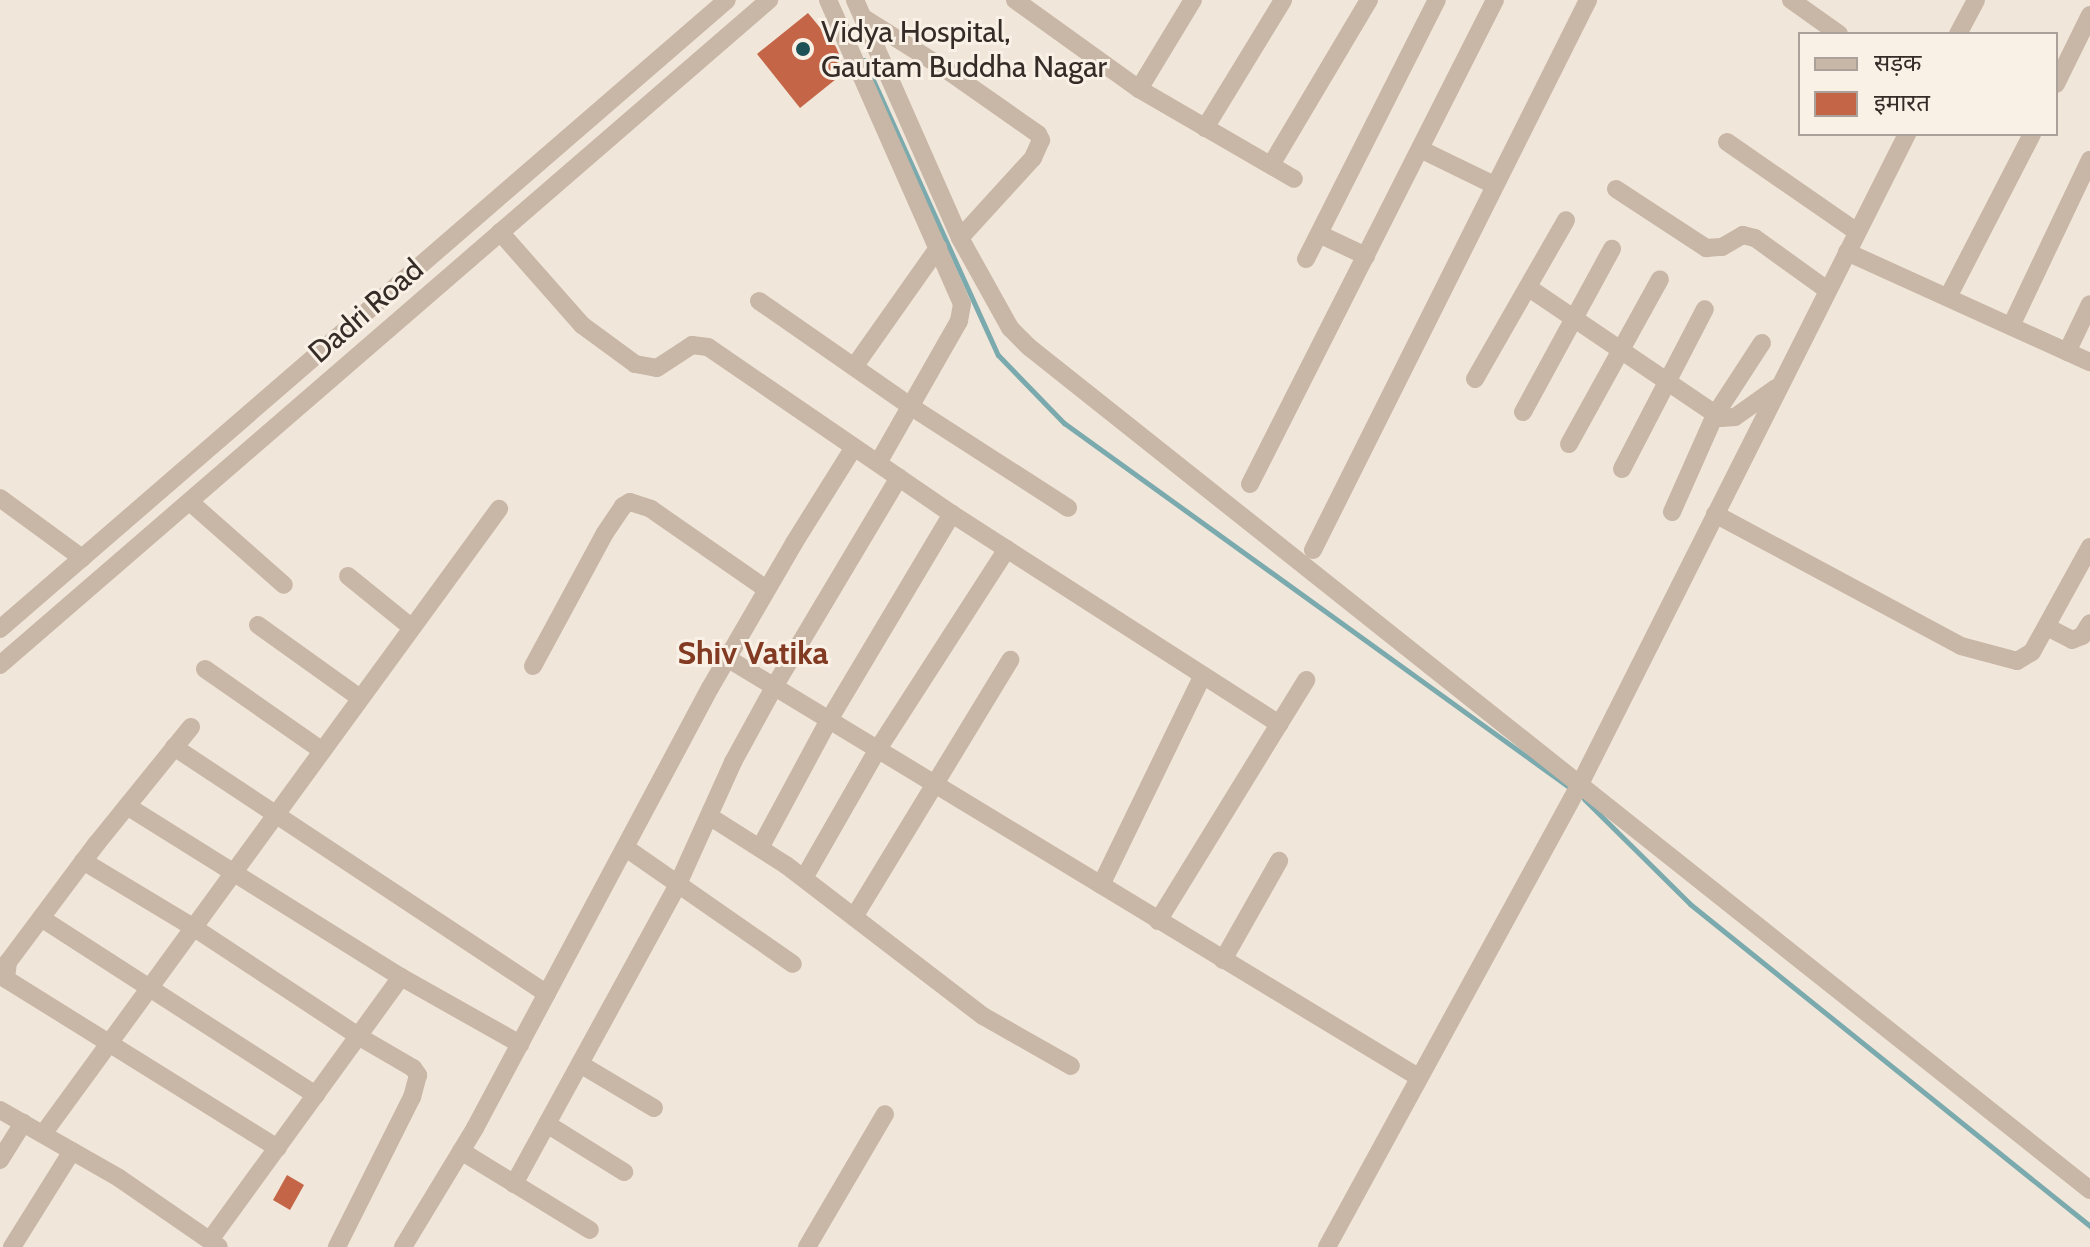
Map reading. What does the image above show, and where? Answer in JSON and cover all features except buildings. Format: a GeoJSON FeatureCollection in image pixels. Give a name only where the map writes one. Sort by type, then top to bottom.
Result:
{"type":"FeatureCollection","features":[{"type":"Feature","properties":{"kind":"street","name":"Dadri Road"},"geometry":{"type":"LineString","coordinates":[[0,629],[727,0]]}},
{"type":"Feature","properties":{"kind":"street","name":"Dadri Road"},"geometry":{"type":"LineString","coordinates":[[0,665],[769,0]]}},
{"type":"Feature","properties":{"kind":"street"},"geometry":{"type":"LineString","coordinates":[[828,0],[959,292],[962,313],[878,463]]}},
{"type":"Feature","properties":{"kind":"street"},"geometry":{"type":"LineString","coordinates":[[855,0],[960,238],[1010,328],[1029,347],[1576,789],[2090,1190]]}},
{"type":"Feature","properties":{"kind":"street"},"geometry":{"type":"LineString","coordinates":[[1015,0],[1139,89],[1294,179]]}},
{"type":"Feature","properties":{"kind":"street"},"geometry":{"type":"LineString","coordinates":[[1139,89],[1193,0]]}},
{"type":"Feature","properties":{"kind":"street"},"geometry":{"type":"LineString","coordinates":[[1205,128],[1283,0]]}},
{"type":"Feature","properties":{"kind":"street"},"geometry":{"type":"LineString","coordinates":[[1271,165],[1369,0]]}},
{"type":"Feature","properties":{"kind":"street"},"geometry":{"type":"LineString","coordinates":[[1306,259],[1437,0]]}},
{"type":"Feature","properties":{"kind":"street"},"geometry":{"type":"LineString","coordinates":[[1250,484],[1495,0]]}},
{"type":"Feature","properties":{"kind":"street"},"geometry":{"type":"LineString","coordinates":[[1313,550],[1588,0]]}},
{"type":"Feature","properties":{"kind":"street"},"geometry":{"type":"LineString","coordinates":[[1791,0],[1836,32]]}},
{"type":"Feature","properties":{"kind":"street"},"geometry":{"type":"LineString","coordinates":[[1959,32],[1976,0]]}},
{"type":"Feature","properties":{"kind":"street"},"geometry":{"type":"LineString","coordinates":[[2058,80],[2090,15]]}},
{"type":"Feature","properties":{"kind":"street"},"geometry":{"type":"LineString","coordinates":[[864,18],[948,71],[1038,134],[1041,140],[1033,158],[960,238]]}},
{"type":"Feature","properties":{"kind":"street"},"geometry":{"type":"LineString","coordinates":[[1327,1247],[1576,789],[1906,136]]}},
{"type":"Feature","properties":{"kind":"street"},"geometry":{"type":"LineString","coordinates":[[1948,297],[2031,136]]}},
{"type":"Feature","properties":{"kind":"street"},"geometry":{"type":"LineString","coordinates":[[1727,142],[1857,232]]}},
{"type":"Feature","properties":{"kind":"street"},"geometry":{"type":"LineString","coordinates":[[1420,149],[1494,185]]}},
{"type":"Feature","properties":{"kind":"street"},"geometry":{"type":"LineString","coordinates":[[2011,326],[2090,160]]}},
{"type":"Feature","properties":{"kind":"street"},"geometry":{"type":"LineString","coordinates":[[1616,189],[1706,248],[1715,249],[1748,235],[1827,290]]}},
{"type":"Feature","properties":{"kind":"street"},"geometry":{"type":"LineString","coordinates":[[1475,379],[1566,220]]}},
{"type":"Feature","properties":{"kind":"street"},"geometry":{"type":"LineString","coordinates":[[500,232],[582,325],[635,364],[646,369],[657,368],[692,345],[708,347],[952,514],[1279,724]]}},
{"type":"Feature","properties":{"kind":"street"},"geometry":{"type":"LineString","coordinates":[[1319,234],[1366,256]]}},
{"type":"Feature","properties":{"kind":"street"},"geometry":{"type":"LineString","coordinates":[[854,367],[938,248]]}},
{"type":"Feature","properties":{"kind":"street"},"geometry":{"type":"LineString","coordinates":[[1523,412],[1612,249]]}},
{"type":"Feature","properties":{"kind":"street"},"geometry":{"type":"LineString","coordinates":[[1847,252],[2090,362]]}},
{"type":"Feature","properties":{"kind":"street"},"geometry":{"type":"LineString","coordinates":[[1569,444],[1660,279]]}},
{"type":"Feature","properties":{"kind":"street"},"geometry":{"type":"LineString","coordinates":[[1529,288],[1715,415],[1729,419],[1735,417],[1778,386]]}},
{"type":"Feature","properties":{"kind":"street"},"geometry":{"type":"LineString","coordinates":[[759,301],[910,406],[1068,508]]}},
{"type":"Feature","properties":{"kind":"street"},"geometry":{"type":"LineString","coordinates":[[2067,352],[2090,304]]}},
{"type":"Feature","properties":{"kind":"street"},"geometry":{"type":"LineString","coordinates":[[1622,469],[1705,309]]}},
{"type":"Feature","properties":{"kind":"street"},"geometry":{"type":"LineString","coordinates":[[1672,512],[1715,415],[1762,343]]}},
{"type":"Feature","properties":{"kind":"street"},"geometry":{"type":"LineString","coordinates":[[403,1247],[520,1044],[727,658],[854,447]]}},
{"type":"Feature","properties":{"kind":"street"},"geometry":{"type":"LineString","coordinates":[[514,1184],[678,884],[733,762],[899,477]]}},
{"type":"Feature","properties":{"kind":"street"},"geometry":{"type":"LineString","coordinates":[[0,498],[82,558]]}},
{"type":"Feature","properties":{"kind":"street"},"geometry":{"type":"LineString","coordinates":[[190,502],[284,585]]}},
{"type":"Feature","properties":{"kind":"street"},"geometry":{"type":"LineString","coordinates":[[533,666],[605,533],[623,506],[630,502],[651,509],[766,589]]}},
{"type":"Feature","properties":{"kind":"street"},"geometry":{"type":"LineString","coordinates":[[43,1134],[272,815],[499,509]]}},
{"type":"Feature","properties":{"kind":"street"},"geometry":{"type":"LineString","coordinates":[[760,848],[829,720],[952,514]]}},
{"type":"Feature","properties":{"kind":"street"},"geometry":{"type":"LineString","coordinates":[[1715,514],[1973,651],[2017,661],[2026,659],[2047,627],[2090,547]]}},
{"type":"Feature","properties":{"kind":"street"},"geometry":{"type":"LineString","coordinates":[[804,878],[878,749],[1007,549]]}},
{"type":"Feature","properties":{"kind":"street"},"geometry":{"type":"LineString","coordinates":[[348,576],[411,627]]}},
{"type":"Feature","properties":{"kind":"street"},"geometry":{"type":"LineString","coordinates":[[2047,627],[2072,640],[2082,636],[2090,623]]}},
{"type":"Feature","properties":{"kind":"street"},"geometry":{"type":"LineString","coordinates":[[258,625],[360,698]]}},
{"type":"Feature","properties":{"kind":"street"},"geometry":{"type":"LineString","coordinates":[[727,658],[1418,1077]]}},
{"type":"Feature","properties":{"kind":"street"},"geometry":{"type":"LineString","coordinates":[[854,917],[1010,660]]}},
{"type":"Feature","properties":{"kind":"street"},"geometry":{"type":"LineString","coordinates":[[205,669],[321,750]]}},
{"type":"Feature","properties":{"kind":"street"},"geometry":{"type":"LineString","coordinates":[[1101,885],[1203,675]]}},
{"type":"Feature","properties":{"kind":"street"},"geometry":{"type":"LineString","coordinates":[[1158,921],[1306,680]]}},
{"type":"Feature","properties":{"kind":"street"},"geometry":{"type":"LineString","coordinates":[[191,727],[83,861],[8,962],[6,979],[278,1148]]}},
{"type":"Feature","properties":{"kind":"street"},"geometry":{"type":"LineString","coordinates":[[174,747],[272,815],[382,882],[547,994]]}},
{"type":"Feature","properties":{"kind":"street"},"geometry":{"type":"LineString","coordinates":[[127,806],[401,977],[520,1044]]}},
{"type":"Feature","properties":{"kind":"street"},"geometry":{"type":"LineString","coordinates":[[709,816],[804,878],[983,1016],[1071,1066]]}},
{"type":"Feature","properties":{"kind":"street"},"geometry":{"type":"LineString","coordinates":[[626,848],[793,964]]}},
{"type":"Feature","properties":{"kind":"street"},"geometry":{"type":"LineString","coordinates":[[83,861],[193,927],[358,1036],[413,1068],[418,1083],[337,1247]]}},
{"type":"Feature","properties":{"kind":"street"},"geometry":{"type":"LineString","coordinates":[[1223,960],[1279,861]]}},
{"type":"Feature","properties":{"kind":"street"},"geometry":{"type":"LineString","coordinates":[[41,918],[316,1095]]}},
{"type":"Feature","properties":{"kind":"street"},"geometry":{"type":"LineString","coordinates":[[0,1110],[119,1178],[215,1244],[278,1148],[401,977]]}},
{"type":"Feature","properties":{"kind":"street"},"geometry":{"type":"LineString","coordinates":[[580,1064],[654,1108]]}},
{"type":"Feature","properties":{"kind":"street"},"geometry":{"type":"LineString","coordinates":[[807,1247],[885,1114]]}},
{"type":"Feature","properties":{"kind":"street"},"geometry":{"type":"LineString","coordinates":[[0,1160],[23,1123]]}},
{"type":"Feature","properties":{"kind":"street"},"geometry":{"type":"LineString","coordinates":[[547,1124],[624,1172]]}},
{"type":"Feature","properties":{"kind":"street"},"geometry":{"type":"LineString","coordinates":[[12,1247],[72,1151]]}},
{"type":"Feature","properties":{"kind":"street"},"geometry":{"type":"LineString","coordinates":[[461,1151],[590,1230]]}},
{"type":"Feature","properties":{"kind":"waterway"},"geometry":{"type":"LineString","coordinates":[[864,60],[998,355],[1064,423],[1573,790]]}},
{"type":"Feature","properties":{"kind":"waterway"},"geometry":{"type":"LineString","coordinates":[[1584,799],[1690,904],[2090,1226]]}},
{"type":"Feature","properties":{"kind":"place","name":"Vidya Hospital, Gautam Buddha Nagar"},"geometry":{"type":"Point","coordinates":[803,49]}},
{"type":"Feature","properties":{"kind":"district","name":"Shiv Vatika"},"geometry":{"type":"Point","coordinates":[753,653]}}]}
